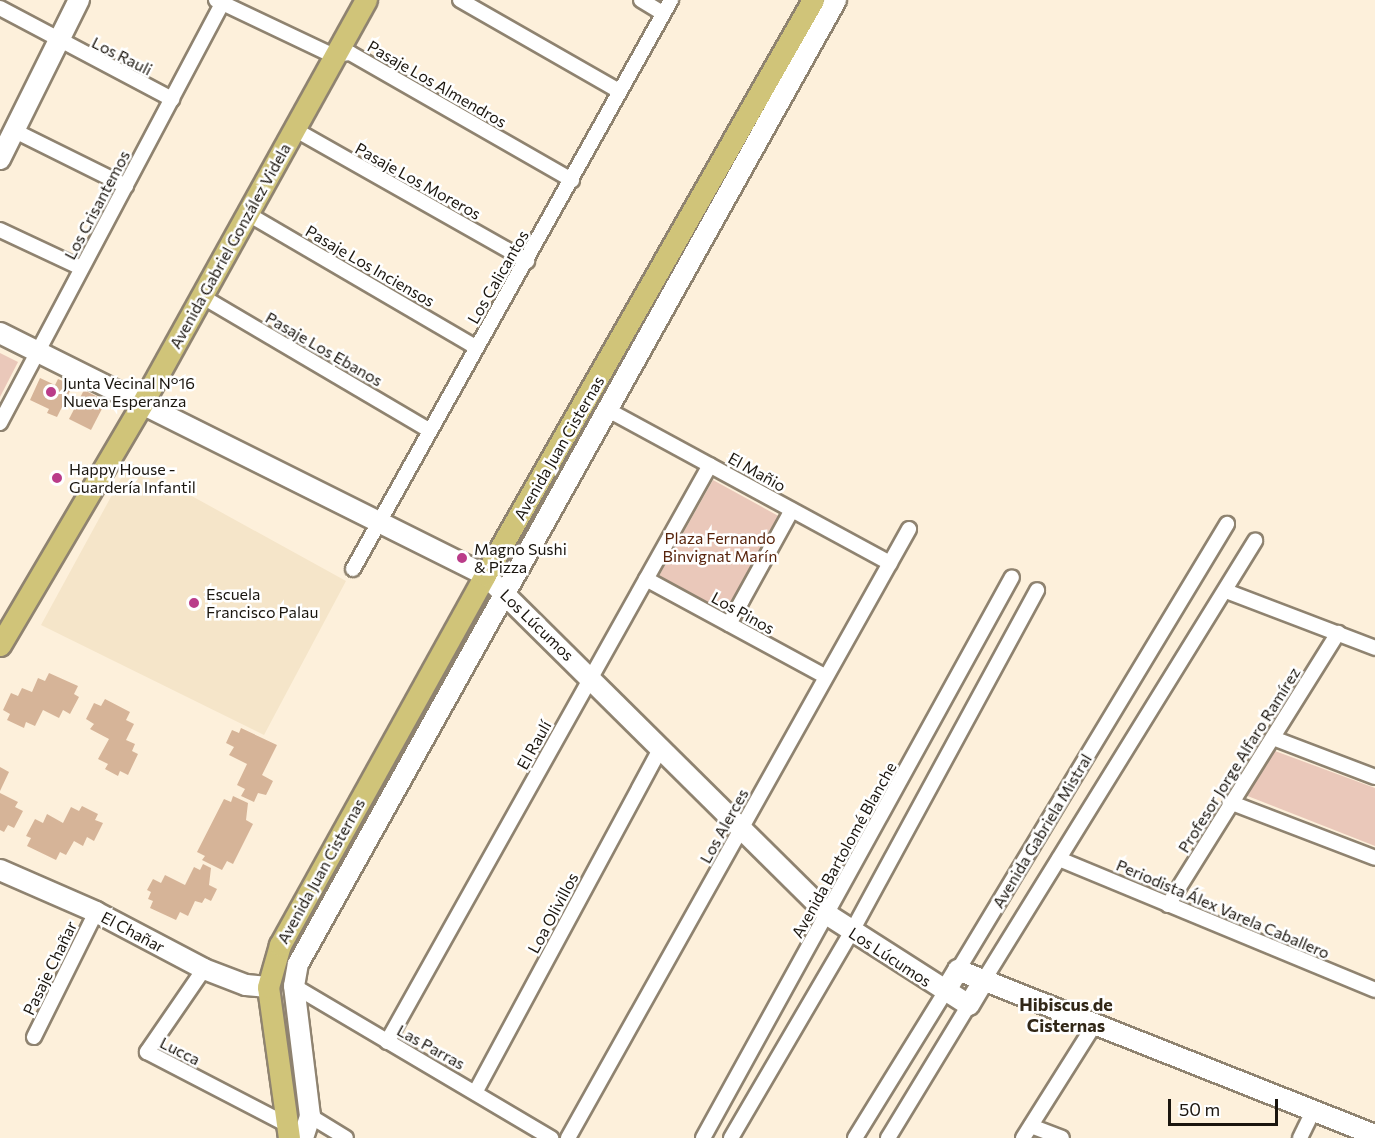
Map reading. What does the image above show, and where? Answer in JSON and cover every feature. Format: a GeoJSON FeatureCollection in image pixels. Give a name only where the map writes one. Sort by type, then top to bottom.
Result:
{"type":"FeatureCollection","features":[{"type":"Feature","properties":{"kind":"main road","name":"Avenida Gabriel González Videla"},"geometry":{"type":"LineString","coordinates":[[0,645],[203,297],[332,55],[366,0]]}},
{"type":"Feature","properties":{"kind":"main road","name":"Avenida Juan Cisternas"},"geometry":{"type":"LineString","coordinates":[[294,1134],[268,987],[280,945],[485,574],[813,0]]}},
{"type":"Feature","properties":{"kind":"street"},"geometry":{"type":"LineString","coordinates":[[0,159],[79,0]]}},
{"type":"Feature","properties":{"kind":"street"},"geometry":{"type":"LineString","coordinates":[[460,0],[619,91]]}},
{"type":"Feature","properties":{"kind":"street"},"geometry":{"type":"LineString","coordinates":[[641,0],[663,13]]}},
{"type":"Feature","properties":{"kind":"street","name":"Los Calicantos"},"geometry":{"type":"LineString","coordinates":[[352,569],[671,0]]}},
{"type":"Feature","properties":{"kind":"street","name":"Avenida Juan Cisternas"},"geometry":{"type":"LineString","coordinates":[[294,1134],[310,1116],[294,986],[298,964],[506,596],[836,0]]}},
{"type":"Feature","properties":{"kind":"street","name":"Pasaje Los Almendros"},"geometry":{"type":"LineString","coordinates":[[224,2],[332,55],[350,53],[572,180]]}},
{"type":"Feature","properties":{"kind":"street","name":"Los Crisantemos"},"geometry":{"type":"LineString","coordinates":[[0,423],[224,2]]}},
{"type":"Feature","properties":{"kind":"street","name":"Los Rauli"},"geometry":{"type":"LineString","coordinates":[[0,8],[58,41],[172,99]]}},
{"type":"Feature","properties":{"kind":"street","name":"Pasaje Los Moreros"},"geometry":{"type":"LineString","coordinates":[[294,129],[526,261]]}},
{"type":"Feature","properties":{"kind":"street"},"geometry":{"type":"LineString","coordinates":[[15,130],[126,186]]}},
{"type":"Feature","properties":{"kind":"street","name":"Pasaje Los Inciensos"},"geometry":{"type":"LineString","coordinates":[[248,214],[476,347]]}},
{"type":"Feature","properties":{"kind":"street"},"geometry":{"type":"LineString","coordinates":[[0,230],[81,268]]}},
{"type":"Feature","properties":{"kind":"street","name":"Pasaje Los Ebanos"},"geometry":{"type":"LineString","coordinates":[[203,297],[429,430]]}},
{"type":"Feature","properties":{"kind":"street","name":"Los Lúcumos"},"geometry":{"type":"LineString","coordinates":[[0,333],[143,402],[485,574],[591,677],[659,751],[740,832],[828,915],[851,933],[969,1005]]}},
{"type":"Feature","properties":{"kind":"street","name":"El Mañio"},"geometry":{"type":"LineString","coordinates":[[608,410],[890,563]]}},
{"type":"Feature","properties":{"kind":"street","name":"El Raulí"},"geometry":{"type":"LineString","coordinates":[[387,1042],[710,465]]}},
{"type":"Feature","properties":{"kind":"street"},"geometry":{"type":"LineString","coordinates":[[729,624],[792,510]]}},
{"type":"Feature","properties":{"kind":"street","name":"Avenida Gabriela Mistral"},"geometry":{"type":"LineString","coordinates":[[855,1138],[1227,524]]}},
{"type":"Feature","properties":{"kind":"street","name":"Los Alerces"},"geometry":{"type":"LineString","coordinates":[[568,1138],[909,529]]}},
{"type":"Feature","properties":{"kind":"street","name":"Avenida Gabriela Mistral"},"geometry":{"type":"LineString","coordinates":[[888,1138],[1255,541]]}},
{"type":"Feature","properties":{"kind":"street","name":"Avenida Bartolomé Blanche"},"geometry":{"type":"LineString","coordinates":[[703,1138],[828,915],[1012,577]]}},
{"type":"Feature","properties":{"kind":"street","name":"Los Pinos"},"geometry":{"type":"LineString","coordinates":[[646,579],[825,676]]}},
{"type":"Feature","properties":{"kind":"street"},"geometry":{"type":"LineString","coordinates":[[731,1138],[851,933],[1037,590]]}},
{"type":"Feature","properties":{"kind":"street"},"geometry":{"type":"LineString","coordinates":[[1226,591],[1375,648]]}},
{"type":"Feature","properties":{"kind":"street","name":"Profesor Jorge Alfaro Ramírez"},"geometry":{"type":"LineString","coordinates":[[1168,905],[1338,633]]}},
{"type":"Feature","properties":{"kind":"street"},"geometry":{"type":"LineString","coordinates":[[1273,738],[1375,777]]}},
{"type":"Feature","properties":{"kind":"street","name":"Loa Olivillos"},"geometry":{"type":"LineString","coordinates":[[476,1091],[659,751]]}},
{"type":"Feature","properties":{"kind":"street"},"geometry":{"type":"LineString","coordinates":[[1232,803],[1375,858]]}},
{"type":"Feature","properties":{"kind":"street","name":"Periodista Álex Varela Caballero"},"geometry":{"type":"LineString","coordinates":[[1059,859],[1375,990]]}},
{"type":"Feature","properties":{"kind":"street","name":"El Chañar"},"geometry":{"type":"LineString","coordinates":[[2,874],[96,912],[204,969],[246,985],[268,987]]}},
{"type":"Feature","properties":{"kind":"street","name":"Pasaje Chañar"},"geometry":{"type":"LineString","coordinates":[[33,1037],[96,912]]}},
{"type":"Feature","properties":{"kind":"street","name":"Lucca"},"geometry":{"type":"LineString","coordinates":[[204,969],[147,1052],[294,1134]]}},
{"type":"Feature","properties":{"kind":"street","name":"Los Lúcumos"},"geometry":{"type":"LineString","coordinates":[[958,970],[982,983],[1093,1027],[1314,1109],[1375,1135]]}},
{"type":"Feature","properties":{"kind":"street","name":"Las Parras"},"geometry":{"type":"LineString","coordinates":[[294,986],[387,1042],[476,1091],[551,1138]]}},
{"type":"Feature","properties":{"kind":"street"},"geometry":{"type":"LineString","coordinates":[[1023,1138],[1093,1027]]}},
{"type":"Feature","properties":{"kind":"street"},"geometry":{"type":"LineString","coordinates":[[1300,1138],[1314,1109]]}},
{"type":"Feature","properties":{"kind":"street"},"geometry":{"type":"LineString","coordinates":[[310,1116],[346,1138]]}},
{"type":"Feature","properties":{"kind":"street"},"geometry":{"type":"LineString","coordinates":[[1031,1126],[1062,1138]]}},
{"type":"Feature","properties":{"kind":"shaded area","name":"Escuela Francisco Palau"},"geometry":{"type":"Polygon","coordinates":[[[130,462],[346,581],[264,735],[41,625],[130,462]]]}},
{"type":"Feature","properties":{"kind":"green space"},"geometry":{"type":"Polygon","coordinates":[[[0,353],[18,362],[0,397],[0,353]]]}},
{"type":"Feature","properties":{"kind":"green space","name":"Plaza Fernando Binvignat Marín"},"geometry":{"type":"Polygon","coordinates":[[[713,480],[782,518],[728,614],[659,576],[713,480]]]}},
{"type":"Feature","properties":{"kind":"green space"},"geometry":{"type":"Polygon","coordinates":[[[1275,751],[1375,788],[1375,846],[1245,795],[1275,751]]]}},
{"type":"Feature","properties":{"kind":"building","name":"Junta Vecinal N°16 Nueva Esperanza"},"geometry":{"type":"Polygon","coordinates":[[[40,378],[55,385],[58,379],[73,385],[57,417],[47,413],[49,409],[30,400],[40,378]]]}},
{"type":"Feature","properties":{"kind":"building"},"geometry":{"type":"Polygon","coordinates":[[[84,390],[106,401],[91,430],[69,419],[84,390]]]}},
{"type":"Feature","properties":{"kind":"building"},"geometry":{"type":"Polygon","coordinates":[[[49,673],[78,686],[74,694],[79,697],[70,714],[63,710],[59,718],[43,710],[35,726],[26,722],[24,728],[7,720],[10,714],[3,710],[11,693],[18,696],[22,688],[32,692],[38,678],[45,681],[49,673]]]}},
{"type":"Feature","properties":{"kind":"building"},"geometry":{"type":"Polygon","coordinates":[[[105,699],[130,712],[126,720],[134,724],[126,740],[135,744],[132,751],[138,754],[128,775],[120,771],[118,776],[105,769],[108,764],[98,759],[109,739],[90,729],[94,724],[86,719],[94,703],[101,706],[105,699]]]}},
{"type":"Feature","properties":{"kind":"building"},"geometry":{"type":"Polygon","coordinates":[[[241,728],[277,745],[262,775],[273,781],[266,795],[258,793],[254,802],[241,796],[245,789],[237,785],[247,764],[229,755],[234,747],[226,743],[232,730],[239,733],[241,728]]]}},
{"type":"Feature","properties":{"kind":"building"},"geometry":{"type":"Polygon","coordinates":[[[0,767],[9,772],[0,791],[0,767]]]}},
{"type":"Feature","properties":{"kind":"building"},"geometry":{"type":"Polygon","coordinates":[[[0,793],[18,802],[15,807],[23,811],[14,828],[8,825],[4,832],[0,830],[0,793]]]}},
{"type":"Feature","properties":{"kind":"building"},"geometry":{"type":"Polygon","coordinates":[[[233,796],[248,803],[246,820],[253,824],[233,864],[227,861],[222,870],[202,860],[205,856],[197,852],[224,799],[231,802],[233,796]]]}},
{"type":"Feature","properties":{"kind":"building"},"geometry":{"type":"Polygon","coordinates":[[[82,806],[98,814],[95,820],[103,823],[94,841],[87,837],[83,846],[74,841],[66,855],[60,852],[56,860],[27,846],[31,838],[26,836],[35,819],[43,823],[47,814],[63,823],[71,807],[79,811],[82,806]]]}},
{"type":"Feature","properties":{"kind":"building"},"geometry":{"type":"Polygon","coordinates":[[[203,864],[211,868],[209,885],[217,889],[211,901],[205,898],[202,903],[195,901],[188,916],[180,912],[176,920],[150,908],[153,901],[148,899],[151,892],[147,890],[153,879],[161,883],[165,875],[185,885],[194,867],[200,870],[203,864]]]}},
{"type":"Feature","properties":{"kind":"place","name":"Junta Vecinal N°16 Nueva Esperanza"},"geometry":{"type":"Point","coordinates":[51,392]}},
{"type":"Feature","properties":{"kind":"place","name":"Happy House - Guardería Infantil"},"geometry":{"type":"Point","coordinates":[57,478]}},
{"type":"Feature","properties":{"kind":"place","name":"Magno Sushi & Pizza"},"geometry":{"type":"Point","coordinates":[462,558]}},
{"type":"Feature","properties":{"kind":"place","name":"Escuela Francisco Palau"},"geometry":{"type":"Point","coordinates":[194,603]}},
{"type":"Feature","properties":{"kind":"district","name":"Hibiscus de Cisternas"},"geometry":{"type":"Point","coordinates":[1066,1015]}}]}
